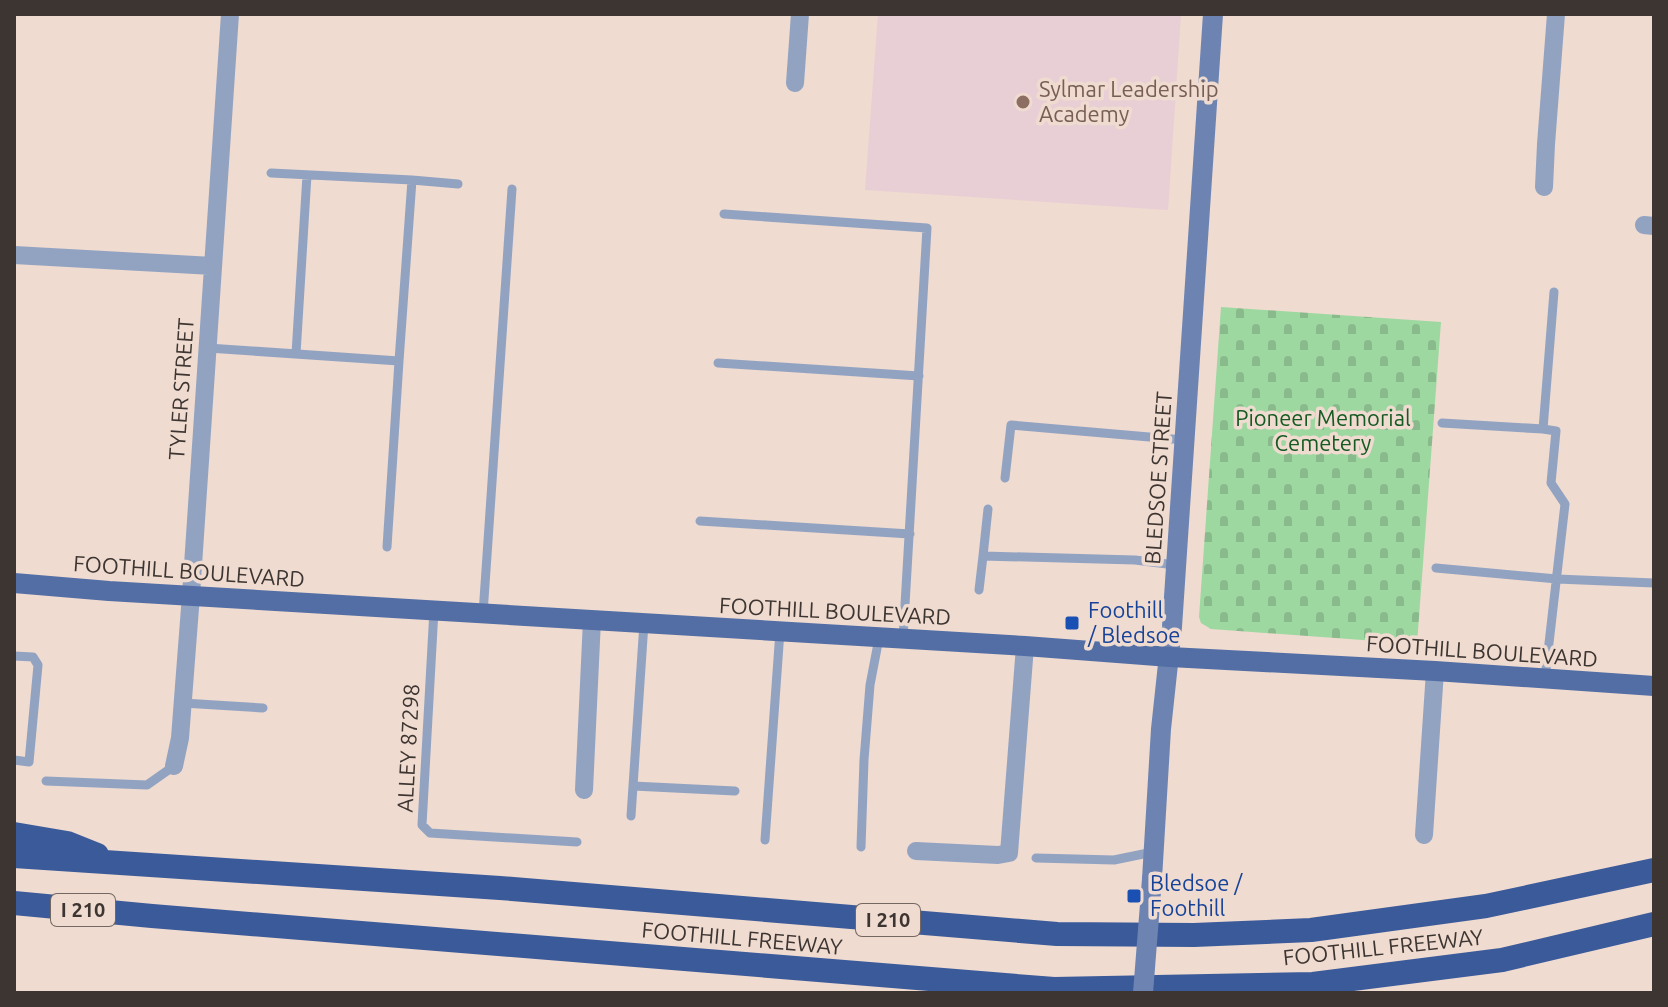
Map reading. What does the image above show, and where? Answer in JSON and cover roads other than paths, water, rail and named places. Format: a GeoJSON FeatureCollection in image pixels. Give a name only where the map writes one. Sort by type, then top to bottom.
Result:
{"type":"FeatureCollection","features":[{"type":"Feature","properties":{"kind":"highway"},"geometry":{"type":"LineString","coordinates":[[14,834],[67,843],[118,864]]}},
{"type":"Feature","properties":{"kind":"highway","name":"FOOTHILL FREEWAY"},"geometry":{"type":"LineString","coordinates":[[14,856],[500,888],[1057,934],[1179,935],[1311,930],[1486,906],[1654,870]]}},
{"type":"Feature","properties":{"kind":"highway","name":"FOOTHILL FREEWAY"},"geometry":{"type":"LineString","coordinates":[[14,903],[1054,989],[1313,984],[1502,960],[1654,924]]}},
{"type":"Feature","properties":{"kind":"highway"},"geometry":{"type":"LineString","coordinates":[[14,913],[152,916]]}},
{"type":"Feature","properties":{"kind":"main road","name":"FOOTHILL BOULEVARD"},"geometry":{"type":"LineString","coordinates":[[14,583],[1654,686]]}},
{"type":"Feature","properties":{"kind":"street","name":"TYLER STREET"},"geometry":{"type":"LineString","coordinates":[[174,766],[183,703],[230,14]]}},
{"type":"Feature","properties":{"kind":"street"},"geometry":{"type":"LineString","coordinates":[[795,83],[800,14]]}},
{"type":"Feature","properties":{"kind":"street","name":"BLEDSOE STREET"},"geometry":{"type":"LineString","coordinates":[[1143,993],[1161,729],[1170,657],[1213,14]]}},
{"type":"Feature","properties":{"kind":"street"},"geometry":{"type":"LineString","coordinates":[[1544,187],[1556,14]]}},
{"type":"Feature","properties":{"kind":"street"},"geometry":{"type":"LineString","coordinates":[[14,255],[213,266]]}},
{"type":"Feature","properties":{"kind":"street"},"geometry":{"type":"LineString","coordinates":[[584,790],[592,620]]}},
{"type":"Feature","properties":{"kind":"street"},"geometry":{"type":"LineString","coordinates":[[916,851],[1009,853],[1025,646]]}},
{"type":"Feature","properties":{"kind":"street"},"geometry":{"type":"LineString","coordinates":[[1424,835],[1435,671]]}},
{"type":"Feature","properties":{"kind":"lane"},"geometry":{"type":"LineString","coordinates":[[271,173],[458,184]]}},
{"type":"Feature","properties":{"kind":"lane"},"geometry":{"type":"LineString","coordinates":[[296,354],[307,175]]}},
{"type":"Feature","properties":{"kind":"lane"},"geometry":{"type":"LineString","coordinates":[[387,547],[412,180]]}},
{"type":"Feature","properties":{"kind":"lane"},"geometry":{"type":"LineString","coordinates":[[483,614],[512,189]]}},
{"type":"Feature","properties":{"kind":"lane"},"geometry":{"type":"LineString","coordinates":[[724,214],[927,228],[903,639]]}},
{"type":"Feature","properties":{"kind":"lane"},"geometry":{"type":"LineString","coordinates":[[1543,429],[1554,292]]}},
{"type":"Feature","properties":{"kind":"lane"},"geometry":{"type":"LineString","coordinates":[[208,348],[399,361]]}},
{"type":"Feature","properties":{"kind":"lane"},"geometry":{"type":"LineString","coordinates":[[718,363],[919,376]]}},
{"type":"Feature","properties":{"kind":"lane"},"geometry":{"type":"LineString","coordinates":[[1442,423],[1556,431],[1551,483],[1565,504],[1545,678]]}},
{"type":"Feature","properties":{"kind":"lane"},"geometry":{"type":"LineString","coordinates":[[1005,478],[1011,425],[1184,440]]}},
{"type":"Feature","properties":{"kind":"lane"},"geometry":{"type":"LineString","coordinates":[[979,590],[988,509]]}},
{"type":"Feature","properties":{"kind":"lane"},"geometry":{"type":"LineString","coordinates":[[700,521],[910,534]]}},
{"type":"Feature","properties":{"kind":"lane"},"geometry":{"type":"LineString","coordinates":[[983,556],[1135,560],[1175,565]]}},
{"type":"Feature","properties":{"kind":"lane"},"geometry":{"type":"LineString","coordinates":[[1436,568],[1557,579],[1654,583]]}},
{"type":"Feature","properties":{"kind":"lane","name":"ALLEY 87298"},"geometry":{"type":"LineString","coordinates":[[434,610],[422,825],[430,833],[577,842]]}},
{"type":"Feature","properties":{"kind":"lane"},"geometry":{"type":"LineString","coordinates":[[631,816],[644,623]]}},
{"type":"Feature","properties":{"kind":"lane"},"geometry":{"type":"LineString","coordinates":[[765,840],[780,631]]}},
{"type":"Feature","properties":{"kind":"lane"},"geometry":{"type":"LineString","coordinates":[[861,847],[870,685],[879,638]]}},
{"type":"Feature","properties":{"kind":"lane"},"geometry":{"type":"LineString","coordinates":[[14,656],[33,657],[38,665],[29,762],[14,760]]}},
{"type":"Feature","properties":{"kind":"lane"},"geometry":{"type":"LineString","coordinates":[[183,703],[263,708]]}},
{"type":"Feature","properties":{"kind":"lane"},"geometry":{"type":"LineString","coordinates":[[46,781],[147,785],[174,766]]}},
{"type":"Feature","properties":{"kind":"lane"},"geometry":{"type":"LineString","coordinates":[[633,786],[735,791]]}},
{"type":"Feature","properties":{"kind":"lane"},"geometry":{"type":"LineString","coordinates":[[1036,858],[1114,860],[1153,852]]}},
{"type":"Feature","properties":{"kind":"place","name":"Sylmar Leadership Academy"},"geometry":{"type":"Point","coordinates":[1023,102]}},
{"type":"Feature","properties":{"kind":"place","name":"Foothill / Bledsoe"},"geometry":{"type":"Point","coordinates":[1072,623]}},
{"type":"Feature","properties":{"kind":"place","name":"Bledsoe / Foothill"},"geometry":{"type":"Point","coordinates":[1134,896]}},
{"type":"Feature","properties":{"kind":"park label","name":"Pioneer Memorial Cemetery"},"geometry":{"type":"Point","coordinates":[1323,430]}}]}
